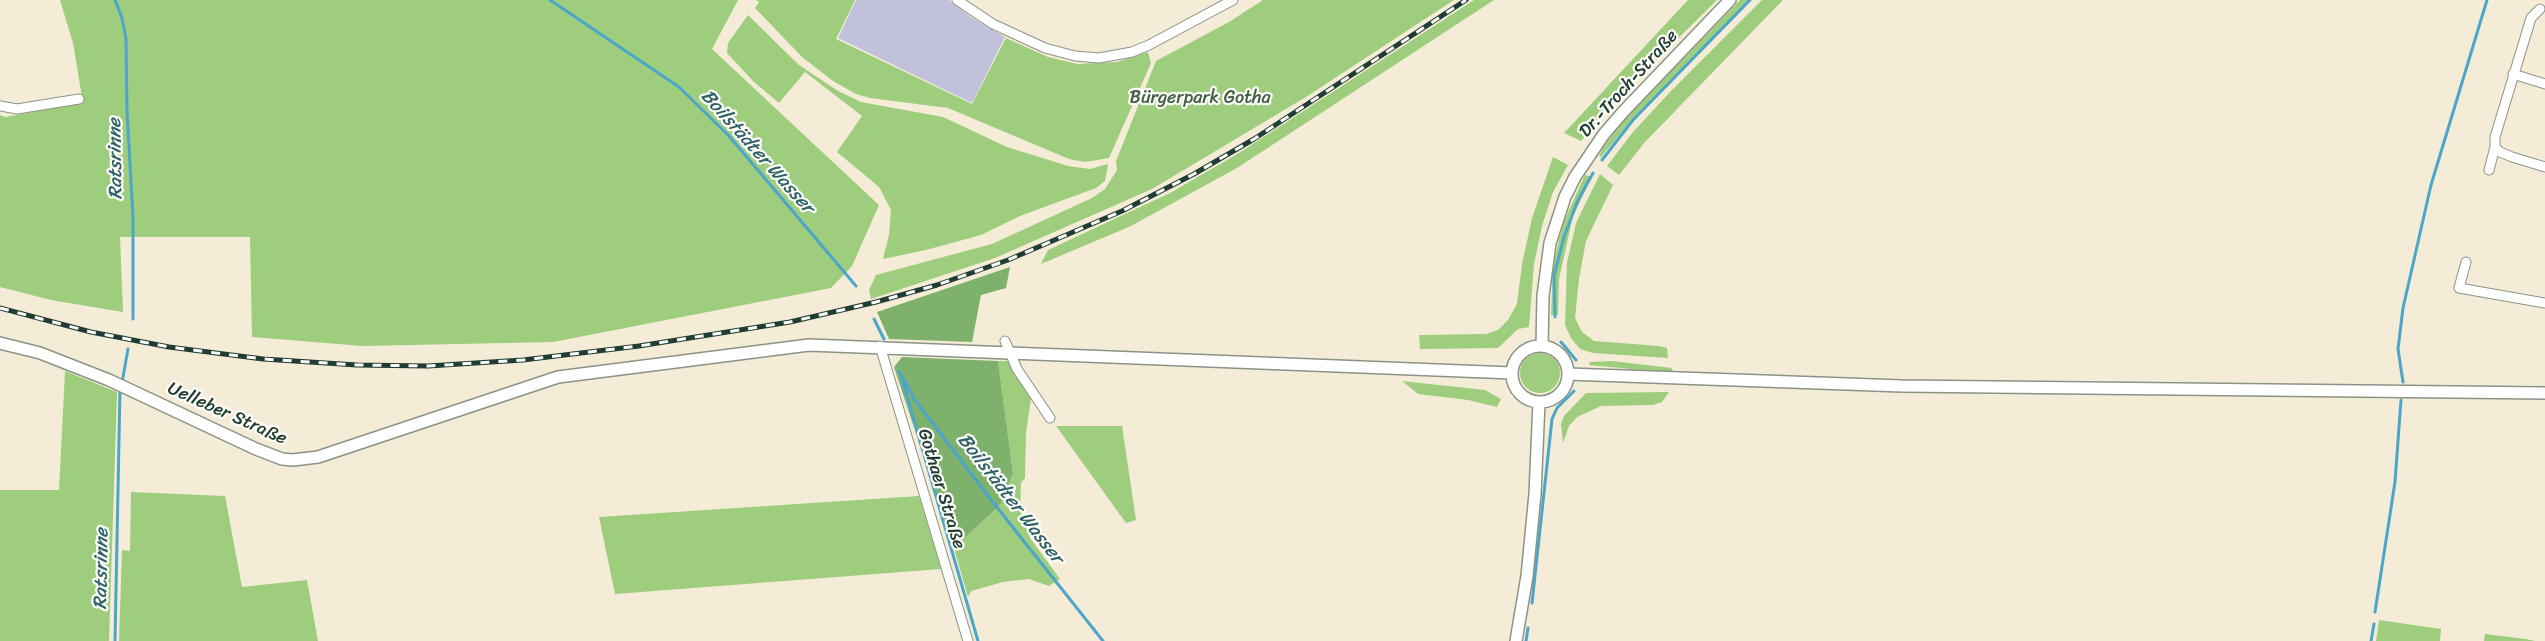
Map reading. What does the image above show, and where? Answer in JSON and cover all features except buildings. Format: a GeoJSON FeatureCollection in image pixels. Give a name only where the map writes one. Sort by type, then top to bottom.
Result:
{"type":"FeatureCollection","features":[{"type":"Feature","properties":{"kind":"street"},"geometry":{"type":"LineString","coordinates":[[957,0],[986,20],[1028,41],[1064,54],[1093,58],[1114,56],[1149,45],[1233,0]]}},
{"type":"Feature","properties":{"kind":"street","name":"Dr.-Troch-Straße"},"geometry":{"type":"LineString","coordinates":[[1542,346],[1542,296],[1549,251],[1556,222],[1575,177],[1604,134],[1622,112],[1730,0]]}},
{"type":"Feature","properties":{"kind":"street"},"geometry":{"type":"LineString","coordinates":[[2488,170],[2495,147],[2495,137],[2531,18],[2540,10]]}},
{"type":"Feature","properties":{"kind":"street"},"geometry":{"type":"LineString","coordinates":[[2513,74],[2545,84]]}},
{"type":"Feature","properties":{"kind":"street"},"geometry":{"type":"LineString","coordinates":[[0,106],[17,110],[79,98]]}},
{"type":"Feature","properties":{"kind":"street"},"geometry":{"type":"LineString","coordinates":[[2495,147],[2500,152],[2512,157],[2545,167]]}},
{"type":"Feature","properties":{"kind":"street"},"geometry":{"type":"LineString","coordinates":[[2466,262],[2459,288],[2545,303]]}},
{"type":"Feature","properties":{"kind":"street"},"geometry":{"type":"LineString","coordinates":[[1005,341],[1017,370],[1050,418]]}},
{"type":"Feature","properties":{"kind":"street","name":"Uelleber Straße"},"geometry":{"type":"LineString","coordinates":[[0,343],[40,353],[125,387],[256,449],[277,457],[293,460],[318,457],[558,377],[809,345],[880,346],[1512,373]]}},
{"type":"Feature","properties":{"kind":"street","name":"Gothaer Straße"},"geometry":{"type":"LineString","coordinates":[[880,346],[968,641]]}},
{"type":"Feature","properties":{"kind":"street"},"geometry":{"type":"LineString","coordinates":[[1542,346],[1550,348],[1561,355],[1568,374],[1565,387],[1560,394],[1548,401],[1539,402],[1528,399],[1520,393],[1514,384],[1512,373],[1515,362],[1521,353],[1531,347],[1542,346]]}},
{"type":"Feature","properties":{"kind":"street"},"geometry":{"type":"LineString","coordinates":[[1568,374],[1902,386],[2545,393]]}},
{"type":"Feature","properties":{"kind":"street"},"geometry":{"type":"LineString","coordinates":[[1516,641],[1527,576],[1535,494],[1539,402]]}},
{"type":"Feature","properties":{"kind":"shaded area"},"geometry":{"type":"Polygon","coordinates":[[[856,0],[949,0],[971,17],[1005,37],[972,103],[838,38],[856,0]]]}},
{"type":"Feature","properties":{"kind":"green space"},"geometry":{"type":"Polygon","coordinates":[[[60,0],[738,0],[712,49],[879,205],[852,266],[831,288],[553,342],[363,346],[252,337],[250,237],[120,237],[123,312],[51,300],[0,287],[0,115],[5,117],[83,103],[73,43],[60,0]]]}},
{"type":"Feature","properties":{"kind":"green space"},"geometry":{"type":"Polygon","coordinates":[[[756,0],[855,0],[836,39],[972,104],[1006,38],[1048,57],[1077,64],[1117,62],[1148,52],[1151,63],[1109,158],[1085,162],[1069,159],[948,108],[870,98],[856,94],[833,81],[802,57],[755,8],[759,2],[756,0]]]}},
{"type":"Feature","properties":{"kind":"green space","name":"Bürgerpark Gotha"},"geometry":{"type":"Polygon","coordinates":[[[1263,0],[1454,0],[1306,97],[1152,189],[995,258],[871,299],[869,290],[876,275],[992,244],[1092,198],[1105,189],[1117,170],[1116,161],[1156,61],[1229,22],[1263,0]]]}},
{"type":"Feature","properties":{"kind":"green space"},"geometry":{"type":"Polygon","coordinates":[[[1474,0],[1494,0],[1237,168],[1131,226],[1041,264],[1048,250],[1170,193],[1239,153],[1474,0]]]}},
{"type":"Feature","properties":{"kind":"green space"},"geometry":{"type":"Polygon","coordinates":[[[1688,0],[1717,0],[1626,90],[1581,141],[1564,133],[1688,0]]]}},
{"type":"Feature","properties":{"kind":"green space"},"geometry":{"type":"Polygon","coordinates":[[[1740,0],[1749,0],[1634,117],[1601,157],[1599,156],[1621,123],[1740,0]]]}},
{"type":"Feature","properties":{"kind":"green space"},"geometry":{"type":"Polygon","coordinates":[[[1762,0],[1783,0],[1645,142],[1619,175],[1607,166],[1633,132],[1669,93],[1762,0]]]}},
{"type":"Feature","properties":{"kind":"green space"},"geometry":{"type":"Polygon","coordinates":[[[748,15],[799,65],[838,91],[861,102],[943,117],[1007,147],[1068,166],[1090,169],[1108,164],[1105,181],[1096,188],[1020,216],[981,235],[883,259],[889,235],[891,210],[879,187],[837,152],[862,116],[805,72],[779,103],[754,82],[727,53],[728,43],[748,15]]]}},
{"type":"Feature","properties":{"kind":"green space"},"geometry":{"type":"Polygon","coordinates":[[[1553,157],[1568,165],[1553,192],[1542,226],[1534,264],[1529,327],[1518,329],[1498,348],[1420,349],[1419,335],[1486,334],[1498,330],[1508,320],[1517,304],[1522,264],[1532,218],[1553,157]]]}},
{"type":"Feature","properties":{"kind":"green space"},"geometry":{"type":"Polygon","coordinates":[[[1600,174],[1613,185],[1586,241],[1579,279],[1575,318],[1582,332],[1594,341],[1659,346],[1667,348],[1668,358],[1593,353],[1580,349],[1571,338],[1565,325],[1567,263],[1576,223],[1600,174]]]}},
{"type":"Feature","properties":{"kind":"green space"},"geometry":{"type":"Polygon","coordinates":[[[1585,175],[1592,177],[1573,216],[1559,279],[1558,315],[1551,315],[1553,268],[1559,239],[1565,219],[1585,175]]]}},
{"type":"Feature","properties":{"kind":"green space"},"geometry":{"type":"Polygon","coordinates":[[[1010,267],[1006,288],[981,295],[972,342],[889,339],[877,312],[1010,267]]]}},
{"type":"Feature","properties":{"kind":"green space"},"geometry":{"type":"Polygon","coordinates":[[[1536,353],[1544,353],[1551,356],[1557,362],[1560,373],[1557,384],[1551,390],[1544,393],[1536,393],[1529,390],[1523,384],[1520,377],[1520,369],[1523,362],[1529,356],[1536,353]]]}},
{"type":"Feature","properties":{"kind":"green space"},"geometry":{"type":"Polygon","coordinates":[[[902,357],[998,361],[1013,473],[1001,504],[954,548],[894,367],[902,357]]]}},
{"type":"Feature","properties":{"kind":"green space"},"geometry":{"type":"Polygon","coordinates":[[[998,361],[1008,361],[1031,398],[1026,433],[1025,478],[1021,483],[1020,510],[1030,538],[1060,579],[1049,586],[1029,579],[1003,582],[971,591],[968,597],[954,548],[1001,504],[1013,473],[998,361]]]}},
{"type":"Feature","properties":{"kind":"green space"},"geometry":{"type":"Polygon","coordinates":[[[1612,361],[1672,368],[1673,373],[1589,365],[1590,362],[1612,361]]]}},
{"type":"Feature","properties":{"kind":"green space"},"geometry":{"type":"Polygon","coordinates":[[[65,371],[117,392],[109,641],[0,641],[0,490],[59,490],[65,371]]]}},
{"type":"Feature","properties":{"kind":"green space"},"geometry":{"type":"Polygon","coordinates":[[[1402,381],[1485,390],[1501,399],[1497,407],[1468,400],[1418,394],[1402,381]]]}},
{"type":"Feature","properties":{"kind":"green space"},"geometry":{"type":"Polygon","coordinates":[[[1669,392],[1662,402],[1653,405],[1601,406],[1577,417],[1569,426],[1563,443],[1561,424],[1564,416],[1586,393],[1669,392]]]}},
{"type":"Feature","properties":{"kind":"green space"},"geometry":{"type":"Polygon","coordinates":[[[1056,426],[1122,426],[1136,520],[1126,523],[1056,426]]]}},
{"type":"Feature","properties":{"kind":"green space"},"geometry":{"type":"Polygon","coordinates":[[[131,492],[225,496],[242,587],[307,580],[318,641],[119,641],[122,550],[130,551],[131,492]]]}},
{"type":"Feature","properties":{"kind":"green space"},"geometry":{"type":"Polygon","coordinates":[[[919,496],[941,569],[615,594],[599,517],[919,496]]]}},
{"type":"Feature","properties":{"kind":"green space"},"geometry":{"type":"Polygon","coordinates":[[[2379,620],[2441,629],[2440,641],[2376,641],[2379,620]]]}},
{"type":"Feature","properties":{"kind":"green space"},"geometry":{"type":"Polygon","coordinates":[[[2485,634],[2526,639],[2535,641],[2484,641],[2485,634]]]}},
{"type":"Feature","properties":{"kind":"waterway","name":"Ratsrinne"},"geometry":{"type":"LineString","coordinates":[[115,0],[122,18],[126,39],[127,111],[133,217],[133,319]]}},
{"type":"Feature","properties":{"kind":"waterway","name":"Boilstädter Wasser"},"geometry":{"type":"LineString","coordinates":[[550,0],[679,87],[729,136],[856,286]]}},
{"type":"Feature","properties":{"kind":"waterway"},"geometry":{"type":"LineString","coordinates":[[1602,160],[1633,120],[1750,0]]}},
{"type":"Feature","properties":{"kind":"waterway"},"geometry":{"type":"LineString","coordinates":[[2403,382],[2398,349],[2403,308],[2431,185],[2487,0]]}},
{"type":"Feature","properties":{"kind":"waterway"},"geometry":{"type":"LineString","coordinates":[[1555,317],[1554,276],[1564,237],[1578,200],[1593,173]]}},
{"type":"Feature","properties":{"kind":"waterway","name":"Boilstädter Wasser"},"geometry":{"type":"LineString","coordinates":[[874,319],[884,339]]}},
{"type":"Feature","properties":{"kind":"waterway"},"geometry":{"type":"LineString","coordinates":[[1561,342],[1576,360]]}},
{"type":"Feature","properties":{"kind":"waterway","name":"Ratsrinne"},"geometry":{"type":"LineString","coordinates":[[122,383],[128,349]]}},
{"type":"Feature","properties":{"kind":"waterway","name":"Boilstädter Wasser"},"geometry":{"type":"LineString","coordinates":[[899,371],[915,400],[1103,641]]}},
{"type":"Feature","properties":{"kind":"waterway"},"geometry":{"type":"LineString","coordinates":[[902,379],[978,641]]}},
{"type":"Feature","properties":{"kind":"waterway","name":"Ratsrinne"},"geometry":{"type":"LineString","coordinates":[[115,641],[120,389]]}},
{"type":"Feature","properties":{"kind":"waterway"},"geometry":{"type":"LineString","coordinates":[[1532,603],[1552,419],[1557,408],[1574,391]]}},
{"type":"Feature","properties":{"kind":"waterway"},"geometry":{"type":"LineString","coordinates":[[2375,612],[2395,482],[2401,400]]}},
{"type":"Feature","properties":{"kind":"waterway"},"geometry":{"type":"LineString","coordinates":[[2371,641],[2374,624]]}},
{"type":"Feature","properties":{"kind":"waterway"},"geometry":{"type":"LineString","coordinates":[[1526,641],[1528,628]]}},
{"type":"Feature","properties":{"kind":"railway"},"geometry":{"type":"LineString","coordinates":[[0,308],[91,332],[169,347],[263,359],[357,365],[428,366],[523,360],[639,346],[790,322],[876,302],[937,285],[1008,260],[1122,211],[1194,174],[1254,139],[1466,0]]}}]}
